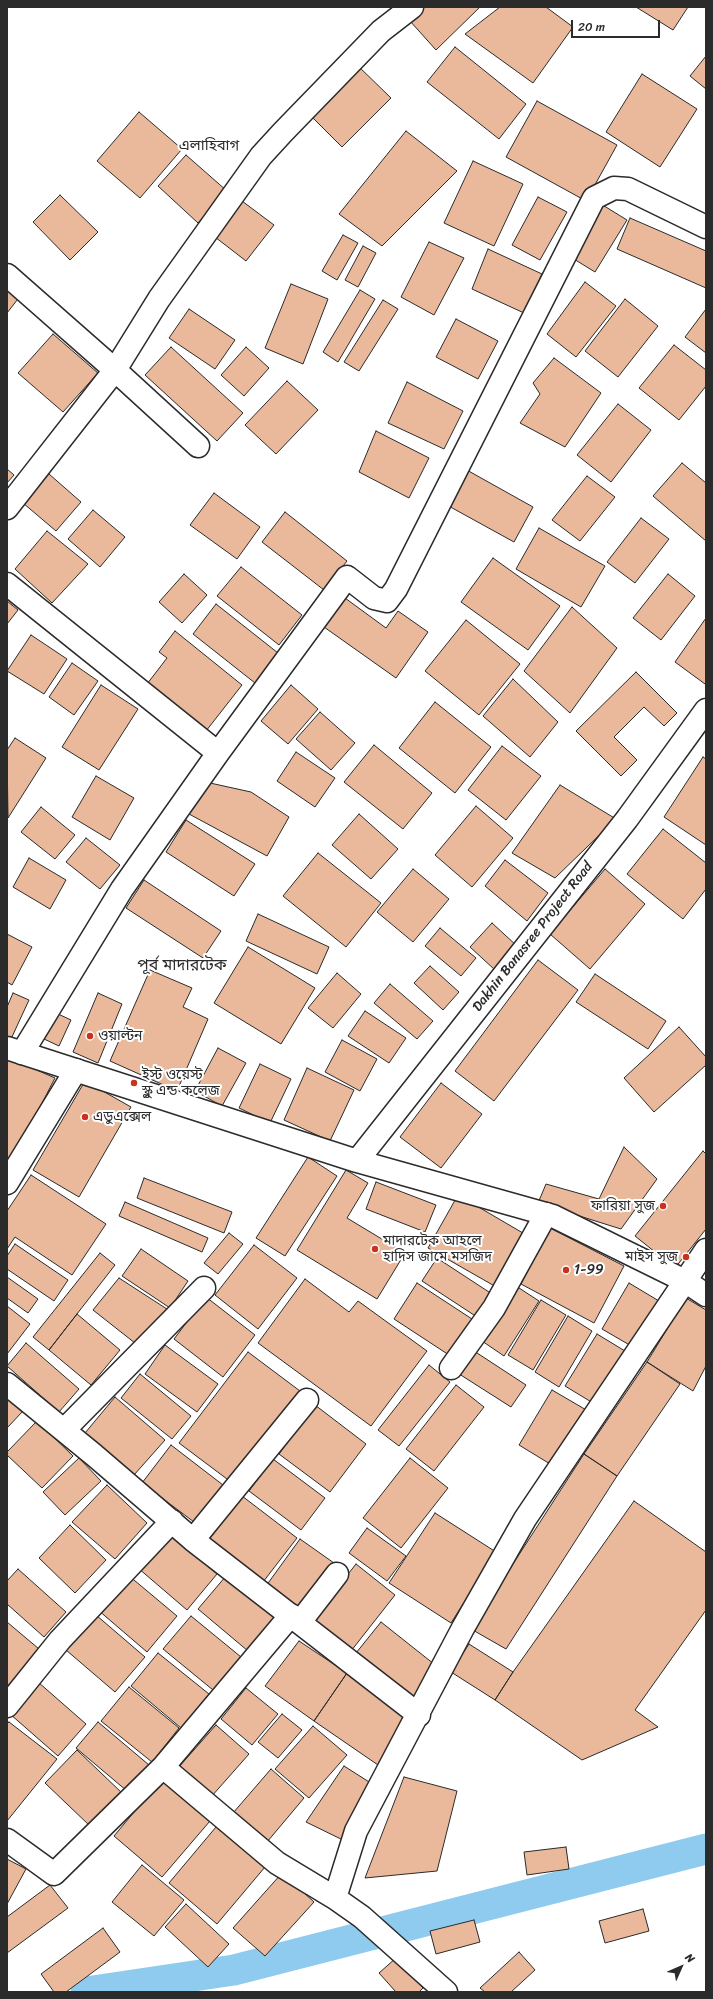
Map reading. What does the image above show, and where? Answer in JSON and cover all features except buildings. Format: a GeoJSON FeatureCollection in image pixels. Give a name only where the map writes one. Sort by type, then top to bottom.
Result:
{"type":"FeatureCollection","features":[{"type":"Feature","properties":{"kind":"street"},"geometry":{"type":"LineString","coordinates":[[7,508],[115,370],[159,299],[261,156],[282,132],[380,31],[412,7]]}},
{"type":"Feature","properties":{"kind":"street"},"geometry":{"type":"LineString","coordinates":[[706,227],[628,188],[614,188],[594,198],[396,589],[386,601],[374,598],[347,577],[218,753],[122,889],[14,1050],[357,1161],[546,1214],[685,1281],[706,1295]]}},
{"type":"Feature","properties":{"kind":"street"},"geometry":{"type":"LineString","coordinates":[[7,275],[115,370],[198,446]]}},
{"type":"Feature","properties":{"kind":"street"},"geometry":{"type":"LineString","coordinates":[[7,584],[218,753]]}},
{"type":"Feature","properties":{"kind":"street","name":"Dakhin Banasree Project Road"},"geometry":{"type":"LineString","coordinates":[[357,1161],[627,820],[706,710]]}},
{"type":"Feature","properties":{"kind":"street"},"geometry":{"type":"LineString","coordinates":[[7,1183],[76,1070]]}},
{"type":"Feature","properties":{"kind":"street"},"geometry":{"type":"LineString","coordinates":[[451,1368],[494,1308],[546,1214]]}},
{"type":"Feature","properties":{"kind":"street"},"geometry":{"type":"LineString","coordinates":[[336,1898],[356,1831],[419,1715],[463,1628],[525,1519],[706,1250]]}},
{"type":"Feature","properties":{"kind":"street"},"geometry":{"type":"LineString","coordinates":[[64,1430],[204,1288]]}},
{"type":"Feature","properties":{"kind":"street"},"geometry":{"type":"LineString","coordinates":[[7,1384],[64,1430],[193,1540],[419,1715]]}},
{"type":"Feature","properties":{"kind":"street"},"geometry":{"type":"LineString","coordinates":[[193,1540],[307,1400]]}},
{"type":"Feature","properties":{"kind":"street"},"geometry":{"type":"LineString","coordinates":[[7,1706],[60,1640],[172,1521]]}},
{"type":"Feature","properties":{"kind":"street"},"geometry":{"type":"LineString","coordinates":[[7,1840],[54,1874],[163,1767],[337,1574]]}},
{"type":"Feature","properties":{"kind":"street"},"geometry":{"type":"LineString","coordinates":[[163,1767],[277,1863],[336,1898],[362,1917],[446,1992]]}},
{"type":"Feature","properties":{"kind":"waterway"},"geometry":{"type":"LineString","coordinates":[[86,1992],[234,1970],[706,1849]]}},
{"type":"Feature","properties":{"kind":"place","name":"ওয়াল্টন"},"geometry":{"type":"Point","coordinates":[90,1036]}},
{"type":"Feature","properties":{"kind":"place","name":"ইস্ট ওয়েস্ট স্কুল এন্ড কলেজ"},"geometry":{"type":"Point","coordinates":[134,1083]}},
{"type":"Feature","properties":{"kind":"place","name":"এডুএক্সেল"},"geometry":{"type":"Point","coordinates":[85,1117]}},
{"type":"Feature","properties":{"kind":"place","name":"ফারিয়া সুজ"},"geometry":{"type":"Point","coordinates":[663,1206]}},
{"type":"Feature","properties":{"kind":"place","name":"মাদারটেক আহলে হাদিস জামে মসজিদ"},"geometry":{"type":"Point","coordinates":[375,1249]}},
{"type":"Feature","properties":{"kind":"place","name":"মাইস সুজ"},"geometry":{"type":"Point","coordinates":[686,1257]}},
{"type":"Feature","properties":{"kind":"place","name":"1-99"},"geometry":{"type":"Point","coordinates":[566,1270]}},
{"type":"Feature","properties":{"kind":"district","name":"এলাহিবাগ"},"geometry":{"type":"Point","coordinates":[209,146]}},
{"type":"Feature","properties":{"kind":"district","name":"পূর্ব মাদারটেক"},"geometry":{"type":"Point","coordinates":[182,966]}}]}
